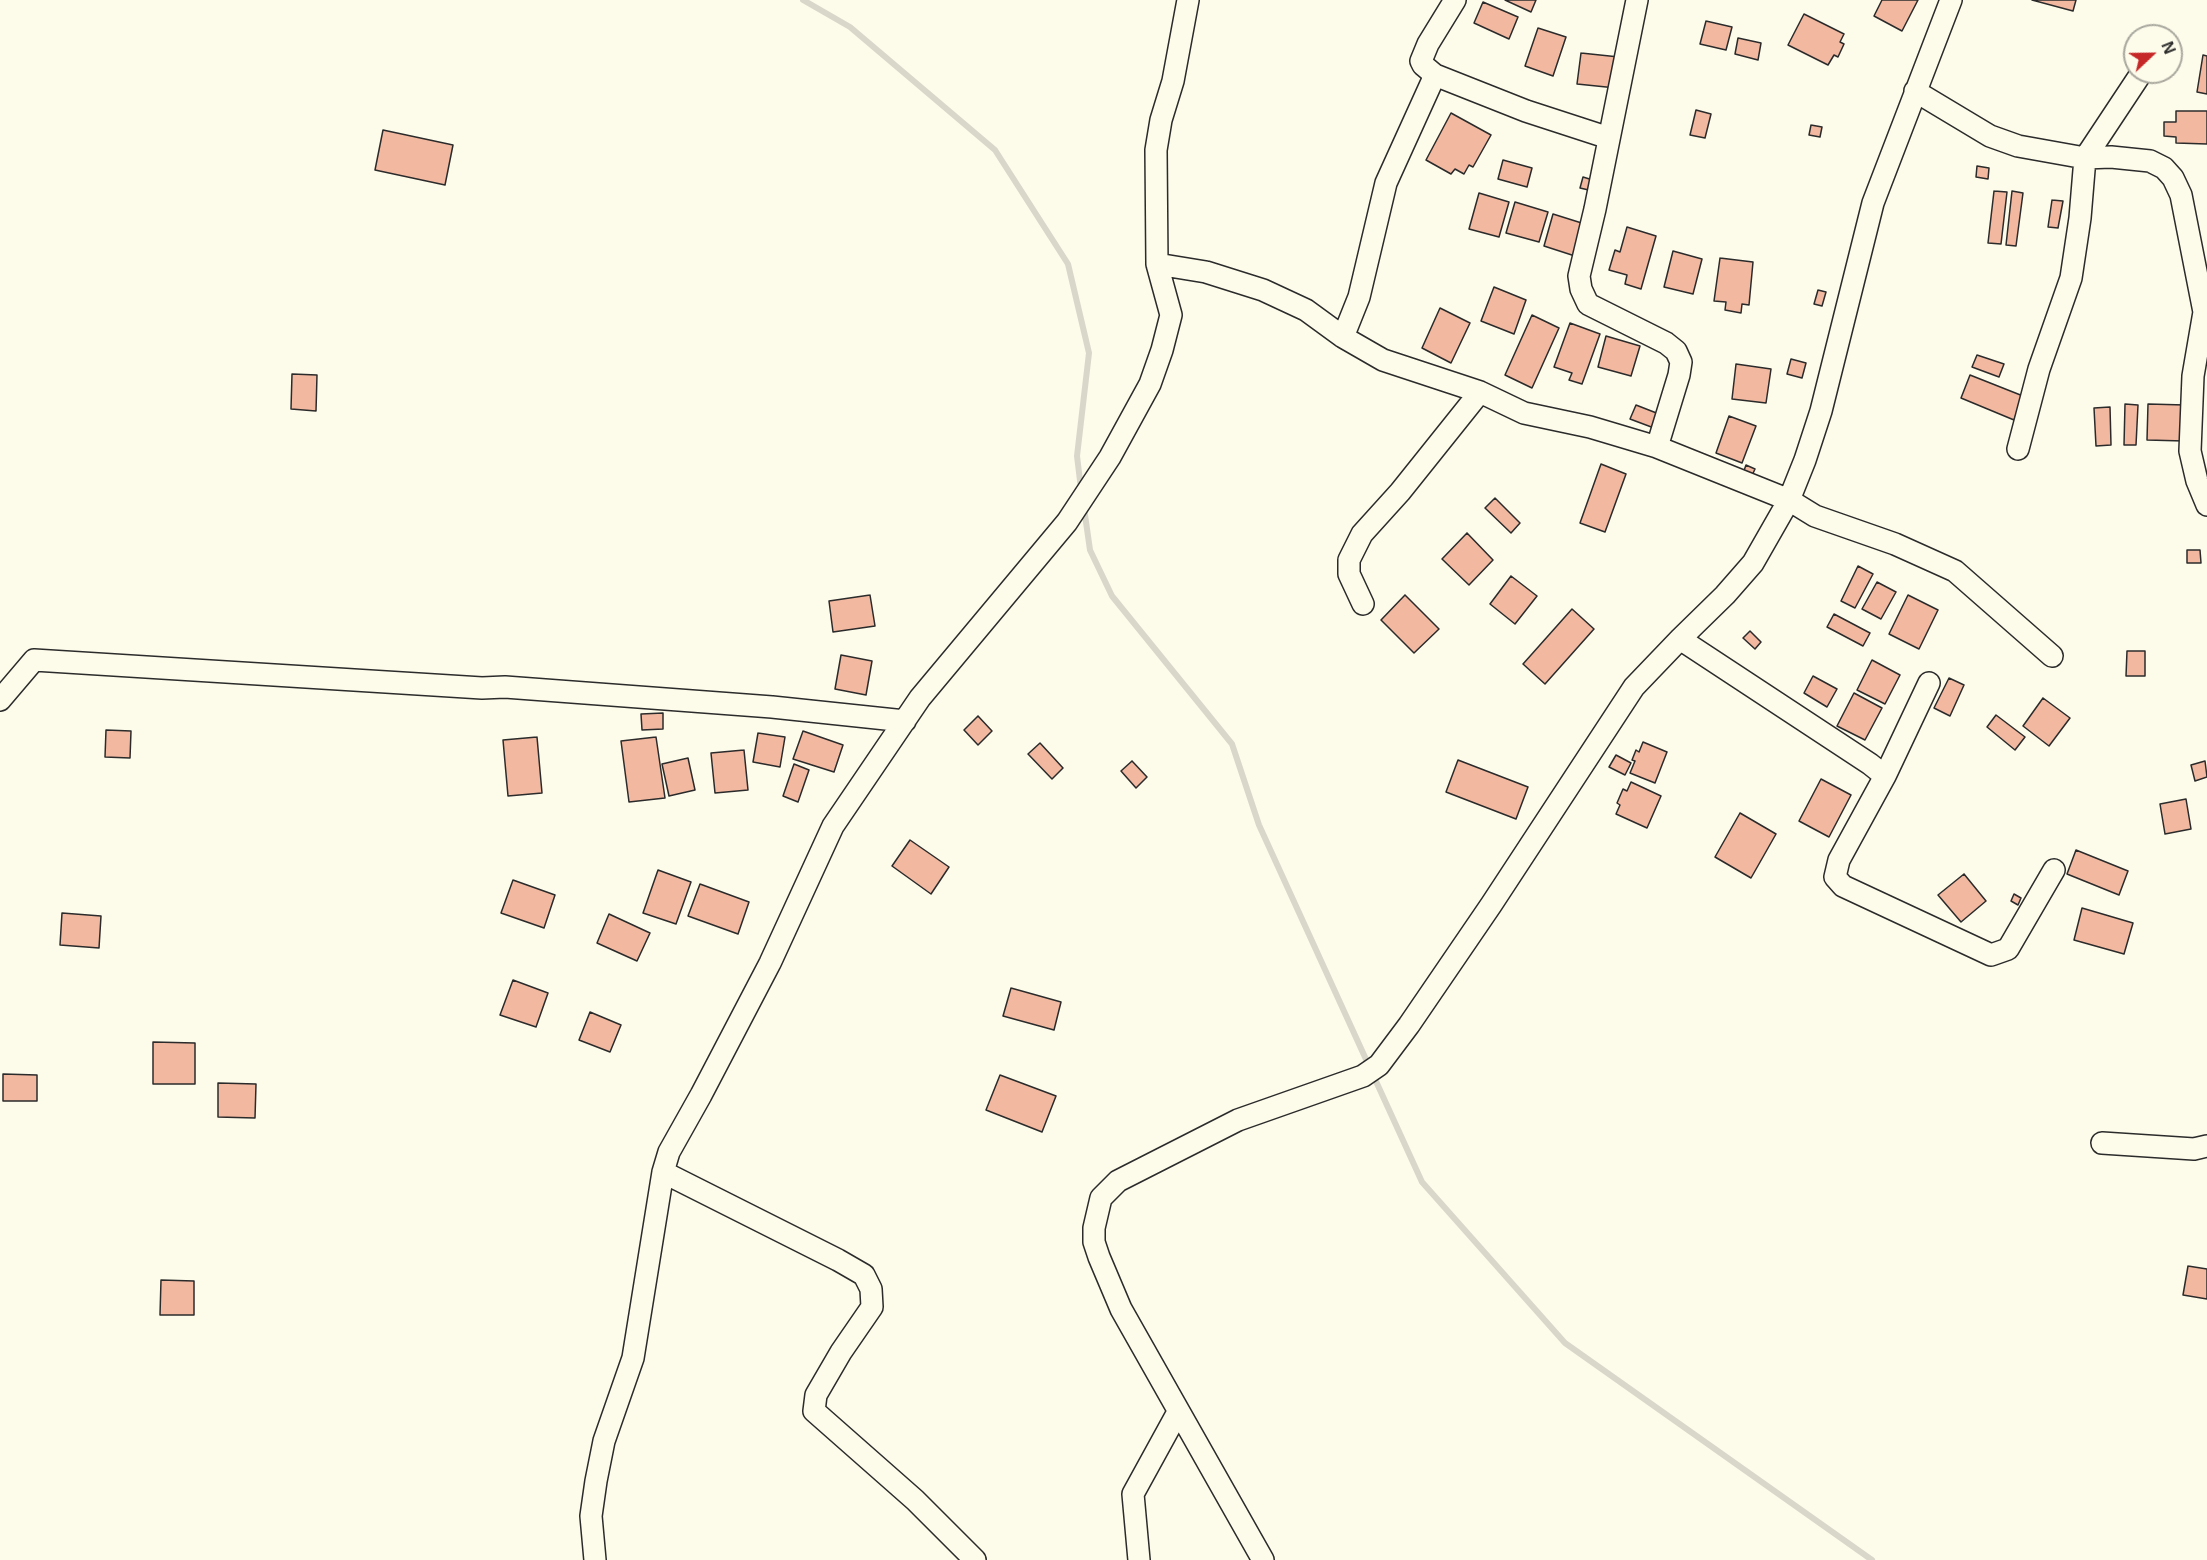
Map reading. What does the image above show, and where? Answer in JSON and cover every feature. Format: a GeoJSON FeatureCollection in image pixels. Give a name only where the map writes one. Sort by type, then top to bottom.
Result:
{"type":"FeatureCollection","features":[{"type":"Feature","properties":{"kind":"street"},"geometry":{"type":"LineString","coordinates":[[595,1560],[591,1516],[596,1480],[604,1441],[633,1358],[663,1172],[669,1152],[770,963],[833,826],[920,698],[1067,522],[1110,457],[1150,384],[1171,315],[1157,264],[1156,150],[1161,120],[1173,81],[1188,0]]}},
{"type":"Feature","properties":{"kind":"street"},"geometry":{"type":"LineString","coordinates":[[1455,0],[1428,45],[1421,61],[1423,65],[1435,75],[1526,111],[1609,138]]}},
{"type":"Feature","properties":{"kind":"street"},"geometry":{"type":"LineString","coordinates":[[1637,0],[1579,276],[1581,289],[1588,304],[1612,314],[1666,343],[1676,351],[1681,362],[1679,375],[1657,447]]}},
{"type":"Feature","properties":{"kind":"street"},"geometry":{"type":"LineString","coordinates":[[1263,1560],[1121,1309],[1094,1242],[1094,1228],[1101,1198],[1118,1181],[1238,1120],[1363,1076],[1379,1065],[1491,905],[1634,687],[1725,595],[1753,563],[1789,500],[1805,460],[1821,411],[1873,204],[1950,0]]}},
{"type":"Feature","properties":{"kind":"street"},"geometry":{"type":"LineString","coordinates":[[1343,337],[1359,297],[1386,183],[1435,75]]}},
{"type":"Feature","properties":{"kind":"street"},"geometry":{"type":"LineString","coordinates":[[2018,449],[2031,395],[2071,278],[2080,218],[2085,158],[2134,84]]}},
{"type":"Feature","properties":{"kind":"street"},"geometry":{"type":"LineString","coordinates":[[1915,91],[1990,136],[2018,146],[2085,158],[2111,157],[2150,161],[2164,168],[2173,178],[2181,195],[2206,313],[2193,376],[2190,451],[2197,481],[2207,505]]}},
{"type":"Feature","properties":{"kind":"street"},"geometry":{"type":"LineString","coordinates":[[1157,264],[1206,272],[1263,290],[1306,310],[1343,337],[1383,360],[1480,392],[1524,412],[1590,427],[1657,447],[1789,500],[1815,516],[1895,544],[1955,571],[2052,656]]}},
{"type":"Feature","properties":{"kind":"street"},"geometry":{"type":"LineString","coordinates":[[1363,604],[1349,574],[1348,560],[1362,534],[1400,492],[1480,392]]}},
{"type":"Feature","properties":{"kind":"street"},"geometry":{"type":"LineString","coordinates":[[1680,639],[1886,776]]}},
{"type":"Feature","properties":{"kind":"street"},"geometry":{"type":"LineString","coordinates":[[0,700],[34,660],[483,688],[505,687],[772,707],[905,721]]}},
{"type":"Feature","properties":{"kind":"street"},"geometry":{"type":"LineString","coordinates":[[1929,683],[1886,776],[1839,860],[1835,877],[1844,886],[1991,955],[2008,949],[2054,870]]}},
{"type":"Feature","properties":{"kind":"street"},"geometry":{"type":"LineString","coordinates":[[2102,1143],[2194,1149],[2207,1146]]}},
{"type":"Feature","properties":{"kind":"street"},"geometry":{"type":"LineString","coordinates":[[663,1172],[864,1275],[871,1289],[872,1307],[841,1352],[816,1395],[814,1411],[915,1500],[975,1560]]}},
{"type":"Feature","properties":{"kind":"street"},"geometry":{"type":"LineString","coordinates":[[1139,1560],[1133,1494],[1178,1412]]}},
{"type":"Feature","properties":{"kind":"building"},"geometry":{"type":"Polygon","coordinates":[[[1505,0],[1536,0],[1531,12],[1505,0]]]}},
{"type":"Feature","properties":{"kind":"building"},"geometry":{"type":"Polygon","coordinates":[[[1882,0],[1918,0],[1902,31],[1874,16],[1882,0]]]}},
{"type":"Feature","properties":{"kind":"building"},"geometry":{"type":"Polygon","coordinates":[[[2032,0],[2076,0],[2073,11],[2032,0]]]}},
{"type":"Feature","properties":{"kind":"building"},"geometry":{"type":"Polygon","coordinates":[[[1483,2],[1518,17],[1509,39],[1474,23],[1483,2]]]}},
{"type":"Feature","properties":{"kind":"building"},"geometry":{"type":"Polygon","coordinates":[[[1804,14],[1844,34],[1840,42],[1844,44],[1838,57],[1834,55],[1828,65],[1788,45],[1804,14]]]}},
{"type":"Feature","properties":{"kind":"building"},"geometry":{"type":"Polygon","coordinates":[[[1706,21],[1732,27],[1726,50],[1700,44],[1706,21]]]}},
{"type":"Feature","properties":{"kind":"building"},"geometry":{"type":"Polygon","coordinates":[[[1538,28],[1566,37],[1553,76],[1525,66],[1538,28]]]}},
{"type":"Feature","properties":{"kind":"building"},"geometry":{"type":"Polygon","coordinates":[[[1738,38],[1761,43],[1758,60],[1735,54],[1738,38]]]}},
{"type":"Feature","properties":{"kind":"building"},"geometry":{"type":"Polygon","coordinates":[[[1581,53],[1619,57],[1616,88],[1577,84],[1581,53]]]}},
{"type":"Feature","properties":{"kind":"building"},"geometry":{"type":"Polygon","coordinates":[[[2203,55],[2207,56],[2207,94],[2197,92],[2203,55]]]}},
{"type":"Feature","properties":{"kind":"building"},"geometry":{"type":"Polygon","coordinates":[[[1696,110],[1711,114],[1705,138],[1690,135],[1696,110]]]}},
{"type":"Feature","properties":{"kind":"building"},"geometry":{"type":"Polygon","coordinates":[[[2176,111],[2207,111],[2207,144],[2176,143],[2176,137],[2164,136],[2164,122],[2176,122],[2176,111]]]}},
{"type":"Feature","properties":{"kind":"building"},"geometry":{"type":"Polygon","coordinates":[[[1451,113],[1491,135],[1473,167],[1469,165],[1464,174],[1455,169],[1451,174],[1426,160],[1451,113]]]}},
{"type":"Feature","properties":{"kind":"building"},"geometry":{"type":"Polygon","coordinates":[[[1811,125],[1822,127],[1820,137],[1809,135],[1811,125]]]}},
{"type":"Feature","properties":{"kind":"building"},"geometry":{"type":"Polygon","coordinates":[[[383,130],[453,145],[445,185],[375,170],[383,130]]]}},
{"type":"Feature","properties":{"kind":"building"},"geometry":{"type":"Polygon","coordinates":[[[1503,160],[1532,168],[1527,187],[1498,179],[1503,160]]]}},
{"type":"Feature","properties":{"kind":"building"},"geometry":{"type":"Polygon","coordinates":[[[1977,166],[1989,168],[1988,179],[1976,177],[1977,166]]]}},
{"type":"Feature","properties":{"kind":"building"},"geometry":{"type":"Polygon","coordinates":[[[1583,177],[1596,181],[1593,191],[1580,188],[1583,177]]]}},
{"type":"Feature","properties":{"kind":"building"},"geometry":{"type":"Polygon","coordinates":[[[1994,191],[2007,192],[2001,244],[1988,243],[1994,191]]]}},
{"type":"Feature","properties":{"kind":"building"},"geometry":{"type":"Polygon","coordinates":[[[2012,191],[2023,193],[2016,246],[2006,245],[2012,191]]]}},
{"type":"Feature","properties":{"kind":"building"},"geometry":{"type":"Polygon","coordinates":[[[1479,193],[1509,202],[1499,237],[1469,229],[1479,193]]]}},
{"type":"Feature","properties":{"kind":"building"},"geometry":{"type":"Polygon","coordinates":[[[2052,200],[2063,201],[2058,228],[2048,227],[2052,200]]]}},
{"type":"Feature","properties":{"kind":"building"},"geometry":{"type":"Polygon","coordinates":[[[1515,202],[1548,212],[1539,242],[1506,233],[1515,202]]]}},
{"type":"Feature","properties":{"kind":"building"},"geometry":{"type":"Polygon","coordinates":[[[1553,214],[1588,225],[1578,257],[1544,246],[1553,214]]]}},
{"type":"Feature","properties":{"kind":"building"},"geometry":{"type":"Polygon","coordinates":[[[1627,227],[1656,236],[1641,289],[1625,284],[1627,275],[1609,270],[1615,250],[1620,252],[1627,227]]]}},
{"type":"Feature","properties":{"kind":"building"},"geometry":{"type":"Polygon","coordinates":[[[1673,251],[1702,259],[1693,294],[1664,287],[1673,251]]]}},
{"type":"Feature","properties":{"kind":"building"},"geometry":{"type":"Polygon","coordinates":[[[1720,258],[1753,262],[1749,305],[1742,304],[1741,313],[1725,310],[1726,302],[1714,301],[1720,258]]]}},
{"type":"Feature","properties":{"kind":"building"},"geometry":{"type":"Polygon","coordinates":[[[1494,287],[1526,300],[1514,334],[1481,321],[1494,287]]]}},
{"type":"Feature","properties":{"kind":"building"},"geometry":{"type":"Polygon","coordinates":[[[1818,290],[1826,292],[1822,306],[1814,304],[1818,290]]]}},
{"type":"Feature","properties":{"kind":"building"},"geometry":{"type":"Polygon","coordinates":[[[1440,308],[1470,323],[1451,363],[1422,348],[1440,308]]]}},
{"type":"Feature","properties":{"kind":"building"},"geometry":{"type":"Polygon","coordinates":[[[1532,315],[1559,328],[1532,388],[1505,375],[1532,315]]]}},
{"type":"Feature","properties":{"kind":"building"},"geometry":{"type":"Polygon","coordinates":[[[1570,323],[1600,334],[1582,384],[1569,380],[1572,373],[1554,367],[1570,323]]]}},
{"type":"Feature","properties":{"kind":"building"},"geometry":{"type":"Polygon","coordinates":[[[1606,336],[1640,346],[1631,376],[1598,367],[1606,336]]]}},
{"type":"Feature","properties":{"kind":"building"},"geometry":{"type":"Polygon","coordinates":[[[1977,355],[2004,364],[1999,377],[1972,367],[1977,355]]]}},
{"type":"Feature","properties":{"kind":"building"},"geometry":{"type":"Polygon","coordinates":[[[1791,359],[1806,363],[1802,378],[1787,374],[1791,359]]]}},
{"type":"Feature","properties":{"kind":"building"},"geometry":{"type":"Polygon","coordinates":[[[1736,364],[1771,369],[1766,403],[1732,399],[1736,364]]]}},
{"type":"Feature","properties":{"kind":"building"},"geometry":{"type":"Polygon","coordinates":[[[292,374],[317,375],[316,411],[291,409],[292,374]]]}},
{"type":"Feature","properties":{"kind":"building"},"geometry":{"type":"Polygon","coordinates":[[[1970,375],[2023,396],[2014,420],[1961,398],[1970,375]]]}},
{"type":"Feature","properties":{"kind":"building"},"geometry":{"type":"Polygon","coordinates":[[[2125,404],[2138,405],[2136,445],[2124,445],[2125,404]]]}},
{"type":"Feature","properties":{"kind":"building"},"geometry":{"type":"Polygon","coordinates":[[[2148,404],[2185,405],[2184,441],[2147,440],[2148,404]]]}},
{"type":"Feature","properties":{"kind":"building"},"geometry":{"type":"Polygon","coordinates":[[[1636,405],[1659,414],[1654,428],[1630,419],[1636,405]]]}},
{"type":"Feature","properties":{"kind":"building"},"geometry":{"type":"Polygon","coordinates":[[[2110,407],[2111,445],[2096,446],[2094,408],[2110,407]]]}},
{"type":"Feature","properties":{"kind":"building"},"geometry":{"type":"Polygon","coordinates":[[[1729,416],[1756,426],[1742,463],[1716,453],[1729,416]]]}},
{"type":"Feature","properties":{"kind":"building"},"geometry":{"type":"Polygon","coordinates":[[[1601,464],[1626,474],[1605,532],[1580,523],[1601,464]]]}},
{"type":"Feature","properties":{"kind":"building"},"geometry":{"type":"Polygon","coordinates":[[[1746,465],[1755,469],[1750,480],[1742,476],[1746,465]]]}},
{"type":"Feature","properties":{"kind":"building"},"geometry":{"type":"Polygon","coordinates":[[[1495,498],[1520,523],[1511,533],[1485,508],[1495,498]]]}},
{"type":"Feature","properties":{"kind":"building"},"geometry":{"type":"Polygon","coordinates":[[[1467,533],[1493,560],[1469,585],[1442,559],[1467,533]]]}},
{"type":"Feature","properties":{"kind":"building"},"geometry":{"type":"Polygon","coordinates":[[[2187,550],[2200,550],[2201,563],[2187,563],[2187,550]]]}},
{"type":"Feature","properties":{"kind":"building"},"geometry":{"type":"Polygon","coordinates":[[[1858,566],[1873,574],[1855,608],[1841,601],[1858,566]]]}},
{"type":"Feature","properties":{"kind":"building"},"geometry":{"type":"Polygon","coordinates":[[[1511,576],[1537,596],[1515,624],[1490,604],[1511,576]]]}},
{"type":"Feature","properties":{"kind":"building"},"geometry":{"type":"Polygon","coordinates":[[[1877,582],[1896,592],[1881,619],[1862,609],[1877,582]]]}},
{"type":"Feature","properties":{"kind":"building"},"geometry":{"type":"Polygon","coordinates":[[[870,595],[875,626],[833,632],[829,601],[870,595]]]}},
{"type":"Feature","properties":{"kind":"building"},"geometry":{"type":"Polygon","coordinates":[[[1405,595],[1439,629],[1414,653],[1381,620],[1405,595]]]}},
{"type":"Feature","properties":{"kind":"building"},"geometry":{"type":"Polygon","coordinates":[[[1908,595],[1938,610],[1919,649],[1889,634],[1908,595]]]}},
{"type":"Feature","properties":{"kind":"building"},"geometry":{"type":"Polygon","coordinates":[[[1572,609],[1594,629],[1545,684],[1523,664],[1572,609]]]}},
{"type":"Feature","properties":{"kind":"building"},"geometry":{"type":"Polygon","coordinates":[[[1834,614],[1870,633],[1863,646],[1827,627],[1834,614]]]}},
{"type":"Feature","properties":{"kind":"building"},"geometry":{"type":"Polygon","coordinates":[[[1750,631],[1761,642],[1755,649],[1743,638],[1750,631]]]}},
{"type":"Feature","properties":{"kind":"building"},"geometry":{"type":"Polygon","coordinates":[[[2127,651],[2145,651],[2145,676],[2126,676],[2127,651]]]}},
{"type":"Feature","properties":{"kind":"building"},"geometry":{"type":"Polygon","coordinates":[[[841,655],[872,661],[866,695],[835,689],[841,655]]]}},
{"type":"Feature","properties":{"kind":"building"},"geometry":{"type":"Polygon","coordinates":[[[1872,660],[1900,675],[1885,704],[1857,690],[1872,660]]]}},
{"type":"Feature","properties":{"kind":"building"},"geometry":{"type":"Polygon","coordinates":[[[1813,676],[1837,689],[1827,707],[1804,693],[1813,676]]]}},
{"type":"Feature","properties":{"kind":"building"},"geometry":{"type":"Polygon","coordinates":[[[1949,678],[1964,685],[1950,716],[1934,708],[1949,678]]]}},
{"type":"Feature","properties":{"kind":"building"},"geometry":{"type":"Polygon","coordinates":[[[1854,693],[1882,708],[1865,740],[1837,726],[1854,693]]]}},
{"type":"Feature","properties":{"kind":"building"},"geometry":{"type":"Polygon","coordinates":[[[2043,698],[2070,718],[2049,746],[2023,726],[2043,698]]]}},
{"type":"Feature","properties":{"kind":"building"},"geometry":{"type":"Polygon","coordinates":[[[663,713],[663,729],[642,730],[641,714],[663,713]]]}},
{"type":"Feature","properties":{"kind":"building"},"geometry":{"type":"Polygon","coordinates":[[[1996,715],[2025,737],[2015,750],[1987,727],[1996,715]]]}},
{"type":"Feature","properties":{"kind":"building"},"geometry":{"type":"Polygon","coordinates":[[[978,716],[992,731],[978,745],[964,730],[978,716]]]}},
{"type":"Feature","properties":{"kind":"building"},"geometry":{"type":"Polygon","coordinates":[[[106,730],[131,731],[130,758],[105,757],[106,730]]]}},
{"type":"Feature","properties":{"kind":"building"},"geometry":{"type":"Polygon","coordinates":[[[803,731],[843,745],[834,772],[793,759],[803,731]]]}},
{"type":"Feature","properties":{"kind":"building"},"geometry":{"type":"Polygon","coordinates":[[[758,733],[785,737],[780,767],[753,762],[758,733]]]}},
{"type":"Feature","properties":{"kind":"building"},"geometry":{"type":"Polygon","coordinates":[[[537,737],[542,793],[508,796],[503,740],[537,737]]]}},
{"type":"Feature","properties":{"kind":"building"},"geometry":{"type":"Polygon","coordinates":[[[656,737],[665,798],[629,802],[621,741],[656,737]]]}},
{"type":"Feature","properties":{"kind":"building"},"geometry":{"type":"Polygon","coordinates":[[[1643,742],[1667,752],[1655,783],[1630,773],[1635,761],[1632,760],[1636,750],[1639,752],[1643,742]]]}},
{"type":"Feature","properties":{"kind":"building"},"geometry":{"type":"Polygon","coordinates":[[[1040,743],[1063,768],[1052,779],[1028,754],[1040,743]]]}},
{"type":"Feature","properties":{"kind":"building"},"geometry":{"type":"Polygon","coordinates":[[[744,750],[748,790],[715,793],[711,753],[744,750]]]}},
{"type":"Feature","properties":{"kind":"building"},"geometry":{"type":"Polygon","coordinates":[[[1616,755],[1631,763],[1625,775],[1609,767],[1616,755]]]}},
{"type":"Feature","properties":{"kind":"building"},"geometry":{"type":"Polygon","coordinates":[[[688,758],[695,790],[669,796],[662,764],[688,758]]]}},
{"type":"Feature","properties":{"kind":"building"},"geometry":{"type":"Polygon","coordinates":[[[1458,760],[1528,787],[1516,819],[1446,792],[1458,760]]]}},
{"type":"Feature","properties":{"kind":"building"},"geometry":{"type":"Polygon","coordinates":[[[1132,761],[1147,777],[1136,788],[1121,771],[1132,761]]]}},
{"type":"Feature","properties":{"kind":"building"},"geometry":{"type":"Polygon","coordinates":[[[2205,761],[2207,777],[2195,781],[2191,765],[2205,761]]]}},
{"type":"Feature","properties":{"kind":"building"},"geometry":{"type":"Polygon","coordinates":[[[794,764],[809,770],[798,802],[783,796],[794,764]]]}},
{"type":"Feature","properties":{"kind":"building"},"geometry":{"type":"Polygon","coordinates":[[[1821,779],[1851,795],[1829,837],[1799,821],[1821,779]]]}},
{"type":"Feature","properties":{"kind":"building"},"geometry":{"type":"Polygon","coordinates":[[[1631,782],[1661,796],[1647,828],[1616,814],[1620,805],[1617,803],[1623,789],[1627,791],[1631,782]]]}},
{"type":"Feature","properties":{"kind":"building"},"geometry":{"type":"Polygon","coordinates":[[[2186,799],[2191,829],[2165,834],[2160,804],[2186,799]]]}},
{"type":"Feature","properties":{"kind":"building"},"geometry":{"type":"Polygon","coordinates":[[[1740,813],[1776,834],[1751,878],[1715,857],[1740,813]]]}},
{"type":"Feature","properties":{"kind":"building"},"geometry":{"type":"Polygon","coordinates":[[[910,840],[949,867],[931,894],[892,866],[910,840]]]}},
{"type":"Feature","properties":{"kind":"building"},"geometry":{"type":"Polygon","coordinates":[[[2076,850],[2128,871],[2119,895],[2067,874],[2076,850]]]}},
{"type":"Feature","properties":{"kind":"building"},"geometry":{"type":"Polygon","coordinates":[[[658,870],[691,882],[676,924],[643,913],[658,870]]]}},
{"type":"Feature","properties":{"kind":"building"},"geometry":{"type":"Polygon","coordinates":[[[1964,874],[1986,901],[1961,922],[1938,895],[1964,874]]]}},
{"type":"Feature","properties":{"kind":"building"},"geometry":{"type":"Polygon","coordinates":[[[513,880],[555,895],[544,928],[501,913],[513,880]]]}},
{"type":"Feature","properties":{"kind":"building"},"geometry":{"type":"Polygon","coordinates":[[[700,884],[749,902],[738,934],[688,916],[700,884]]]}},
{"type":"Feature","properties":{"kind":"building"},"geometry":{"type":"Polygon","coordinates":[[[2014,894],[2021,898],[2018,905],[2011,901],[2014,894]]]}},
{"type":"Feature","properties":{"kind":"building"},"geometry":{"type":"Polygon","coordinates":[[[2082,908],[2133,923],[2124,954],[2074,940],[2082,908]]]}},
{"type":"Feature","properties":{"kind":"building"},"geometry":{"type":"Polygon","coordinates":[[[62,913],[101,916],[99,948],[60,945],[62,913]]]}},
{"type":"Feature","properties":{"kind":"building"},"geometry":{"type":"Polygon","coordinates":[[[609,914],[650,933],[637,961],[597,943],[609,914]]]}},
{"type":"Feature","properties":{"kind":"building"},"geometry":{"type":"Polygon","coordinates":[[[513,980],[548,993],[536,1027],[500,1015],[513,980]]]}},
{"type":"Feature","properties":{"kind":"building"},"geometry":{"type":"Polygon","coordinates":[[[1011,988],[1061,1002],[1054,1030],[1003,1016],[1011,988]]]}},
{"type":"Feature","properties":{"kind":"building"},"geometry":{"type":"Polygon","coordinates":[[[590,1012],[621,1025],[610,1052],[579,1040],[590,1012]]]}},
{"type":"Feature","properties":{"kind":"building"},"geometry":{"type":"Polygon","coordinates":[[[153,1042],[195,1043],[195,1084],[153,1084],[153,1042]]]}},
{"type":"Feature","properties":{"kind":"building"},"geometry":{"type":"Polygon","coordinates":[[[3,1074],[37,1075],[37,1101],[3,1101],[3,1074]]]}},
{"type":"Feature","properties":{"kind":"building"},"geometry":{"type":"Polygon","coordinates":[[[1000,1075],[1056,1096],[1042,1132],[986,1110],[1000,1075]]]}},
{"type":"Feature","properties":{"kind":"building"},"geometry":{"type":"Polygon","coordinates":[[[218,1083],[256,1084],[255,1118],[218,1117],[218,1083]]]}},
{"type":"Feature","properties":{"kind":"building"},"geometry":{"type":"Polygon","coordinates":[[[2188,1266],[2207,1269],[2207,1299],[2183,1295],[2188,1266]]]}},
{"type":"Feature","properties":{"kind":"building"},"geometry":{"type":"Polygon","coordinates":[[[161,1280],[194,1281],[194,1315],[160,1315],[161,1280]]]}},
{"type":"Feature","properties":{"kind":"waterway"},"geometry":{"type":"LineString","coordinates":[[803,0],[850,27],[995,150],[1068,264],[1089,353],[1077,456],[1081,489]]}},
{"type":"Feature","properties":{"kind":"waterway"},"geometry":{"type":"LineString","coordinates":[[1084,508],[1090,550],[1112,596],[1232,744],[1259,825],[1422,1182],[1565,1343],[1872,1560]]}}]}
